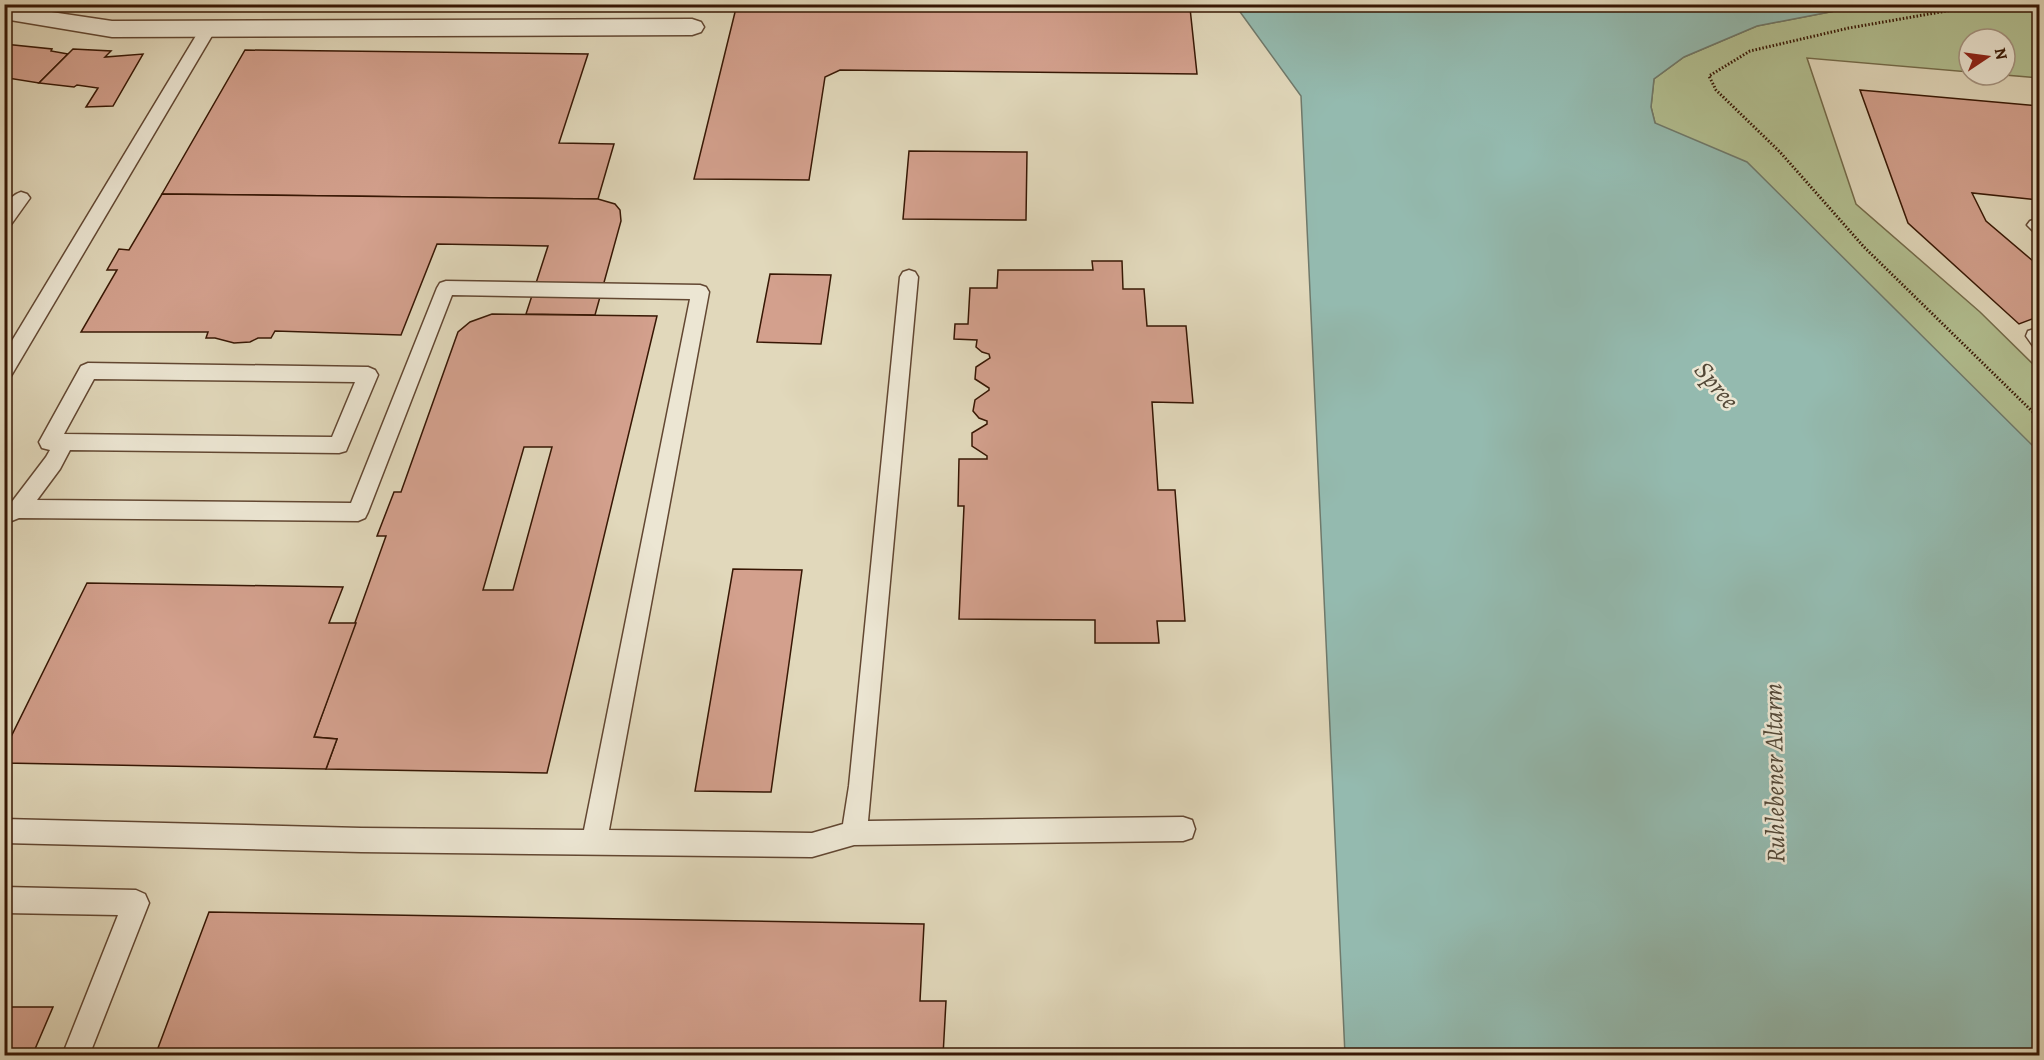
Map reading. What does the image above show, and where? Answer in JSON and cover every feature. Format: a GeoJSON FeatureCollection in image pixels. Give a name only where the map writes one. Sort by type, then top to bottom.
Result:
{"type":"FeatureCollection","features":[{"type":"Feature","properties":{"kind":"street"},"geometry":{"type":"LineString","coordinates":[[628,28],[635,4]]}},
{"type":"Feature","properties":{"kind":"street"},"geometry":{"type":"LineString","coordinates":[[4,12],[112,29],[692,27]]}},
{"type":"Feature","properties":{"kind":"lane"},"geometry":{"type":"LineString","coordinates":[[4,371],[208,28]]}},
{"type":"Feature","properties":{"kind":"lane"},"geometry":{"type":"LineString","coordinates":[[4,222],[21,198]]}},
{"type":"Feature","properties":{"kind":"lane"},"geometry":{"type":"LineString","coordinates":[[854,832],[861,786],[909,277]]}},
{"type":"Feature","properties":{"kind":"lane"},"geometry":{"type":"LineString","coordinates":[[11,512],[358,512],[446,288],[700,292],[594,843]]}},
{"type":"Feature","properties":{"kind":"lane"},"geometry":{"type":"LineString","coordinates":[[2040,334],[2035,336],[2040,341]]}},
{"type":"Feature","properties":{"kind":"lane"},"geometry":{"type":"LineString","coordinates":[[88,371],[368,375],[339,446],[64,442],[49,442],[88,371]]}},
{"type":"Feature","properties":{"kind":"lane"},"geometry":{"type":"LineString","coordinates":[[11,512],[53,463],[64,442]]}},
{"type":"Feature","properties":{"kind":"lane"},"geometry":{"type":"LineString","coordinates":[[4,831],[812,845],[854,832],[1183,829]]}},
{"type":"Feature","properties":{"kind":"lane"},"geometry":{"type":"LineString","coordinates":[[4,900],[136,903],[75,1056]]}},
{"type":"Feature","properties":{"kind":"path"},"geometry":{"type":"LineString","coordinates":[[2040,9],[1953,10],[1849,28],[1750,51],[1709,76],[1716,90],[1780,152],[1864,247],[2040,419]]}},
{"type":"Feature","properties":{"kind":"green space"},"geometry":{"type":"Polygon","coordinates":[[[1866,5],[2039,5],[2039,78],[2017,76],[2017,27],[1957,27],[1957,71],[1807,58],[1856,204],[1980,312],[2039,370],[2039,540],[1655,123],[1651,107],[1654,79],[1684,57],[1757,26],[1866,5]]]}},
{"type":"Feature","properties":{"kind":"water"},"geometry":{"type":"Polygon","coordinates":[[[1235,5],[1866,5],[1757,26],[1684,57],[1654,79],[1651,107],[1655,123],[1747,162],[2039,452],[2039,1055],[1345,1055],[1301,96],[1235,5]]]}},
{"type":"Feature","properties":{"kind":"building"},"geometry":{"type":"Polygon","coordinates":[[[124,4],[198,4],[196,8],[121,7],[124,4]]]}},
{"type":"Feature","properties":{"kind":"building"},"geometry":{"type":"Polygon","coordinates":[[[270,4],[340,4],[338,8],[269,7],[270,4]]]}},
{"type":"Feature","properties":{"kind":"building"},"geometry":{"type":"Polygon","coordinates":[[[737,4],[1190,8],[1197,74],[840,70],[825,77],[809,180],[694,179],[737,4]]]}},
{"type":"Feature","properties":{"kind":"building"},"geometry":{"type":"Polygon","coordinates":[[[4,44],[52,49],[51,51],[68,54],[39,83],[4,79],[4,44]]]}},
{"type":"Feature","properties":{"kind":"building"},"geometry":{"type":"Polygon","coordinates":[[[73,49],[111,51],[105,57],[143,54],[113,106],[86,107],[98,88],[39,83],[73,49]]]}},
{"type":"Feature","properties":{"kind":"building"},"geometry":{"type":"Polygon","coordinates":[[[245,50],[588,54],[559,143],[614,144],[598,199],[162,194],[245,50]]]}},
{"type":"Feature","properties":{"kind":"building"},"geometry":{"type":"Polygon","coordinates":[[[1860,90],[2040,106],[2040,200],[1972,193],[1986,221],[2040,267],[2040,316],[2019,324],[1908,223],[1860,90]]]}},
{"type":"Feature","properties":{"kind":"building"},"geometry":{"type":"Polygon","coordinates":[[[909,151],[1027,152],[1026,220],[903,219],[909,151]]]}},
{"type":"Feature","properties":{"kind":"building"},"geometry":{"type":"Polygon","coordinates":[[[162,194],[598,199],[615,204],[620,210],[621,221],[595,315],[526,314],[548,246],[437,244],[401,335],[275,331],[271,338],[234,343],[206,338],[208,332],[81,332],[117,270],[107,270],[119,249],[129,250],[162,194]]]}},
{"type":"Feature","properties":{"kind":"building"},"geometry":{"type":"Polygon","coordinates":[[[1092,261],[1122,261],[1123,289],[1144,289],[1147,326],[1186,326],[1193,403],[1152,402],[1158,490],[1175,490],[1185,621],[1157,621],[1159,643],[1095,643],[1095,620],[959,619],[964,506],[958,506],[959,459],[987,459],[987,456],[972,446],[972,433],[987,424],[987,421],[979,418],[973,411],[975,400],[989,390],[975,379],[976,367],[990,358],[989,354],[976,347],[977,340],[954,339],[955,324],[968,324],[970,288],[997,288],[998,270],[1093,270],[1092,261]]]}},
{"type":"Feature","properties":{"kind":"building"},"geometry":{"type":"Polygon","coordinates":[[[770,274],[831,275],[821,344],[757,342],[770,274]]]}},
{"type":"Feature","properties":{"kind":"building"},"geometry":{"type":"Polygon","coordinates":[[[492,314],[657,316],[547,773],[326,769],[337,739],[314,737],[386,536],[377,536],[394,492],[401,492],[458,332],[470,322],[492,314]],[[524,447],[483,590],[513,590],[552,447],[524,447]]]}},
{"type":"Feature","properties":{"kind":"building"},"geometry":{"type":"Polygon","coordinates":[[[733,569],[802,570],[771,792],[695,791],[733,569]]]}},
{"type":"Feature","properties":{"kind":"building"},"geometry":{"type":"Polygon","coordinates":[[[87,583],[343,587],[329,623],[356,623],[314,737],[337,739],[326,769],[4,763],[4,751],[87,583]]]}},
{"type":"Feature","properties":{"kind":"building"},"geometry":{"type":"Polygon","coordinates":[[[209,912],[924,924],[920,1001],[946,1001],[943,1056],[155,1056],[209,912]]]}},
{"type":"Feature","properties":{"kind":"building"},"geometry":{"type":"Polygon","coordinates":[[[4,1007],[53,1007],[32,1056],[4,1056],[4,1007]]]}},
{"type":"Feature","properties":{"kind":"water label","name":"Spree"},"geometry":{"type":"Point","coordinates":[1717,385]}},
{"type":"Feature","properties":{"kind":"water label","name":"Ruhlebener Altarm"},"geometry":{"type":"Point","coordinates":[1774,773]}}]}
